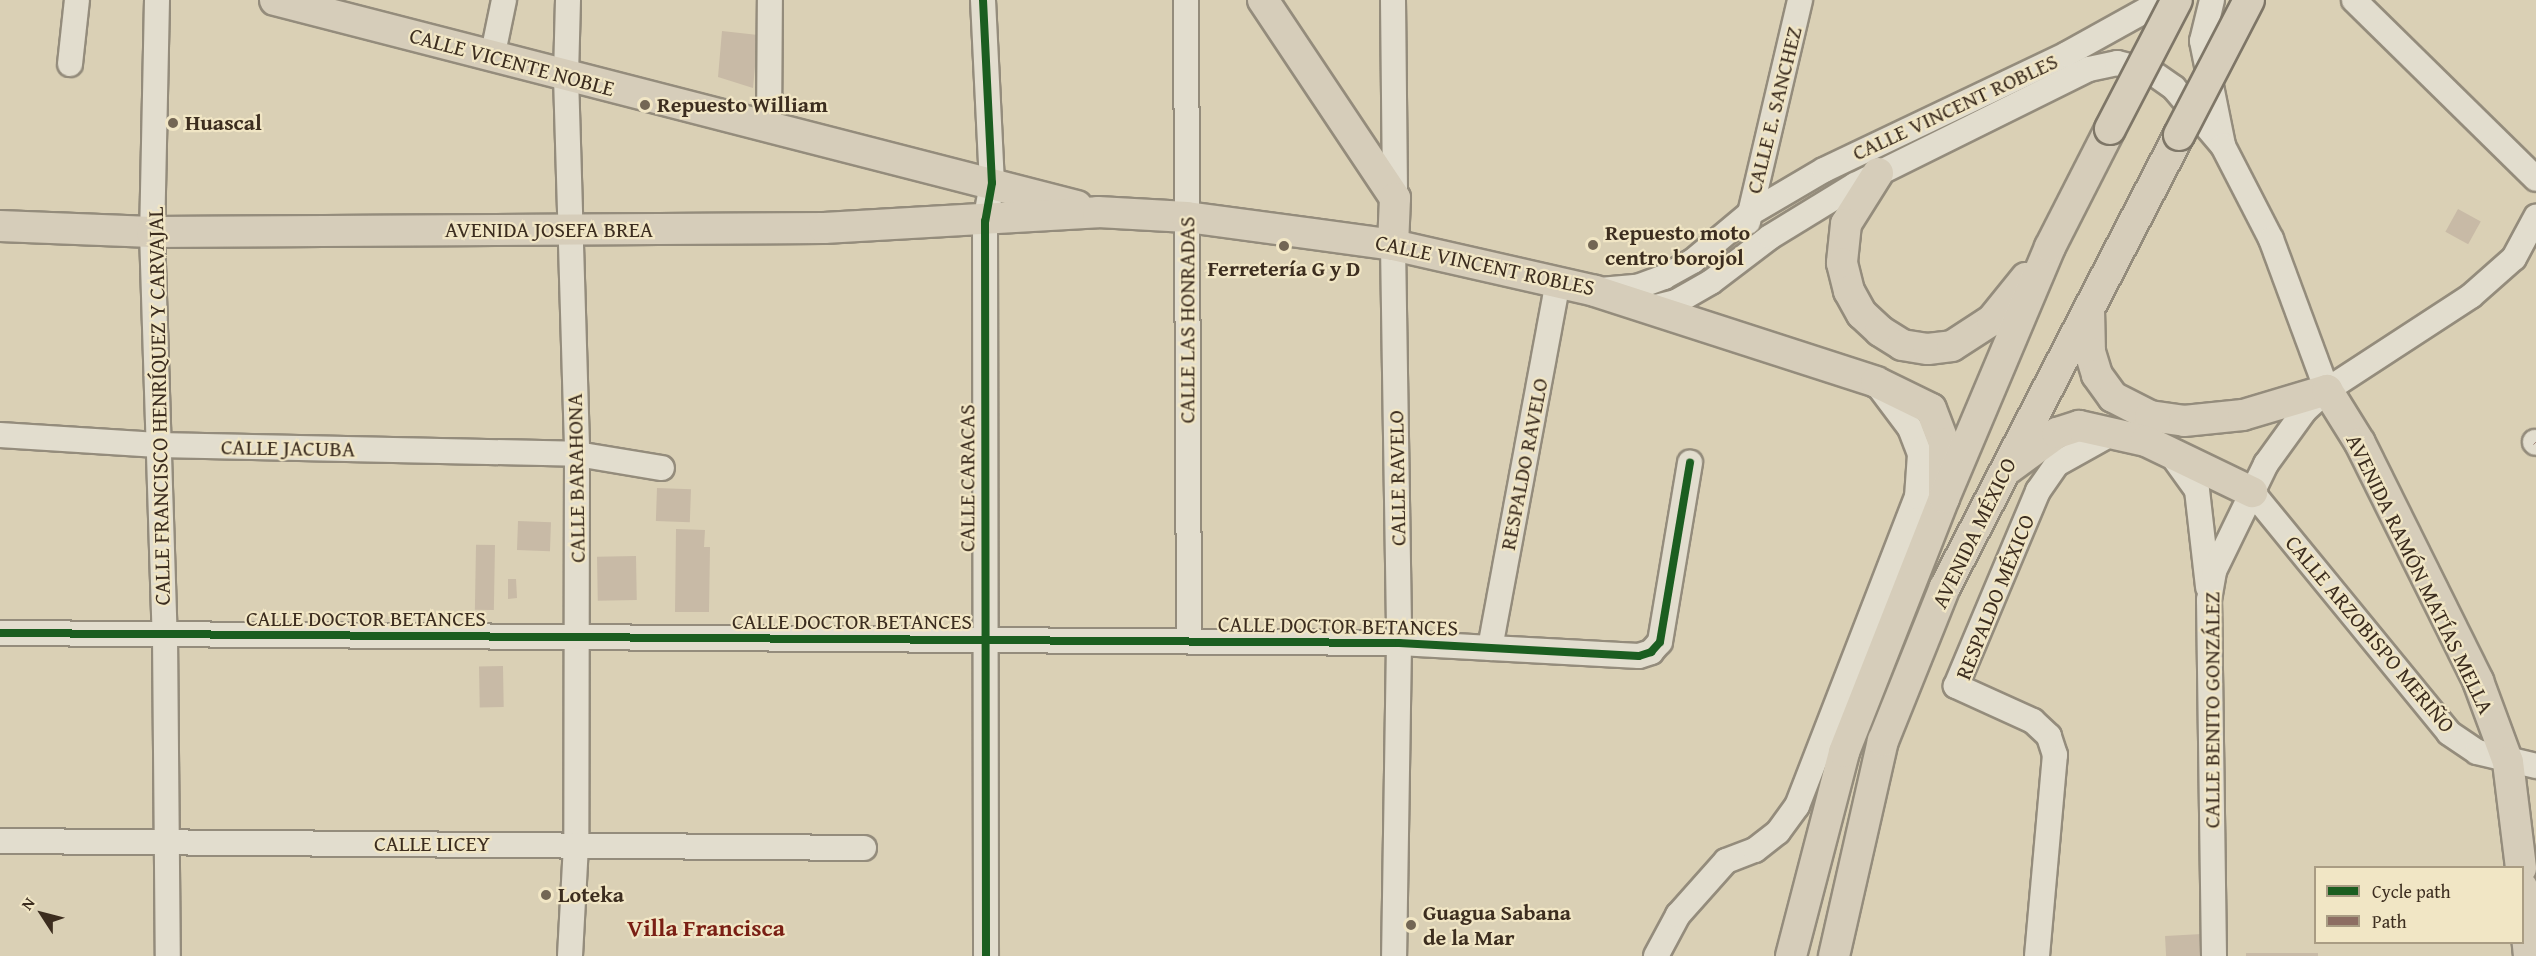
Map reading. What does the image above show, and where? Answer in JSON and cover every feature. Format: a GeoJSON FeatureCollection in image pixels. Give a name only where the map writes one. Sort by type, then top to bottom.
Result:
{"type":"FeatureCollection","features":[{"type":"Feature","properties":{"kind":"main road","name":"CALLE VICENTE NOBLE"},"geometry":{"type":"LineString","coordinates":[[275,0],[352,9],[492,58],[992,183],[1098,212]]}},
{"type":"Feature","properties":{"kind":"main road"},"geometry":{"type":"LineString","coordinates":[[1263,0],[1395,198]]}},
{"type":"Feature","properties":{"kind":"main road","name":"AVENIDA MÉXICO"},"geometry":{"type":"LineString","coordinates":[[1791,956],[1844,752],[1944,498],[2050,247],[2177,0]]}},
{"type":"Feature","properties":{"kind":"main road","name":"AVENIDA MÉXICO"},"geometry":{"type":"LineString","coordinates":[[1834,956],[1882,741],[1945,587],[2249,0]]}},
{"type":"Feature","properties":{"kind":"main road"},"geometry":{"type":"LineString","coordinates":[[1878,173],[1846,224],[1842,263],[1849,291],[1862,314],[1902,345],[1928,349],[1952,346],[1992,320],[2050,247]]}},
{"type":"Feature","properties":{"kind":"main road","name":"CALLE RAVELO"},"geometry":{"type":"LineString","coordinates":[[1393,245],[1395,198]]}},
{"type":"Feature","properties":{"kind":"main road","name":"AVENIDA JOSEFA BREA"},"geometry":{"type":"LineString","coordinates":[[0,226],[152,232],[824,228],[985,221],[1098,212]]}},
{"type":"Feature","properties":{"kind":"main road","name":"CALLE VINCENT ROBLES"},"geometry":{"type":"LineString","coordinates":[[1098,212],[1187,217],[1393,245],[1595,291]]}},
{"type":"Feature","properties":{"kind":"main road","name":"AVENIDA MÉXICO"},"geometry":{"type":"LineString","coordinates":[[1595,291],[1876,382],[1930,409],[1944,443],[1944,498]]}},
{"type":"Feature","properties":{"kind":"main road"},"geometry":{"type":"LineString","coordinates":[[2089,306],[2090,352],[2097,375],[2113,398],[2150,416],[2184,421],[2242,415],[2327,390]]}},
{"type":"Feature","properties":{"kind":"main road","name":"AVENIDA RAMÓN MATÍAS MELLA"},"geometry":{"type":"LineString","coordinates":[[2327,390],[2360,443],[2478,681],[2522,764],[2521,866]]}},
{"type":"Feature","properties":{"kind":"main road"},"geometry":{"type":"LineString","coordinates":[[2003,473],[2057,433],[2079,426],[2109,435],[2146,441],[2252,492]]}},
{"type":"Feature","properties":{"kind":"main road"},"geometry":{"type":"LineString","coordinates":[[2524,898],[2529,956]]}},
{"type":"Feature","properties":{"kind":"street"},"geometry":{"type":"LineString","coordinates":[[70,64],[76,0]]}},
{"type":"Feature","properties":{"kind":"street","name":"CALLE FRANCISCO HENRÍQUEZ Y CARVAJAL"},"geometry":{"type":"LineString","coordinates":[[157,0],[152,232],[165,636],[168,956]]}},
{"type":"Feature","properties":{"kind":"street"},"geometry":{"type":"LineString","coordinates":[[492,58],[504,0]]}},
{"type":"Feature","properties":{"kind":"street","name":"CALLE BARAHONA"},"geometry":{"type":"LineString","coordinates":[[568,0],[566,76],[577,454],[576,845],[570,956]]}},
{"type":"Feature","properties":{"kind":"street"},"geometry":{"type":"LineString","coordinates":[[769,129],[770,0]]}},
{"type":"Feature","properties":{"kind":"street","name":"CALLE CARACAS"},"geometry":{"type":"LineString","coordinates":[[983,0],[992,183],[985,221],[986,956]]}},
{"type":"Feature","properties":{"kind":"street","name":"CALLE LAS HONRADAS"},"geometry":{"type":"LineString","coordinates":[[1186,0],[1189,641]]}},
{"type":"Feature","properties":{"kind":"street","name":"CALLE RAVELO"},"geometry":{"type":"LineString","coordinates":[[1393,0],[1395,198]]}},
{"type":"Feature","properties":{"kind":"street","name":"CALLE E. SANCHEZ"},"geometry":{"type":"LineString","coordinates":[[1744,256],[1749,214],[1800,0]]}},
{"type":"Feature","properties":{"kind":"street","name":"CALLE VINCENT ROBLES"},"geometry":{"type":"LineString","coordinates":[[1595,291],[1637,286],[1664,277],[1693,261],[1749,214],[1824,170],[2097,38],[2164,0]]}},
{"type":"Feature","properties":{"kind":"street"},"geometry":{"type":"LineString","coordinates":[[2212,0],[2202,41],[2223,146]]}},
{"type":"Feature","properties":{"kind":"street"},"geometry":{"type":"LineString","coordinates":[[2354,0],[2536,179]]}},
{"type":"Feature","properties":{"kind":"street"},"geometry":{"type":"LineString","coordinates":[[1652,309],[1676,302],[1744,256],[1878,173],[2089,69],[2117,63],[2150,71],[2174,88],[2223,146],[2271,239],[2327,390]]}},
{"type":"Feature","properties":{"kind":"street","name":"CALLE BENITO GONZÁLEZ"},"geometry":{"type":"LineString","coordinates":[[2214,956],[2210,600],[2214,572],[2266,464],[2305,410],[2327,390],[2471,296],[2514,258],[2536,217]]}},
{"type":"Feature","properties":{"kind":"street","name":"CALLE RAVELO"},"geometry":{"type":"LineString","coordinates":[[1393,245],[1399,643],[1394,956]]}},
{"type":"Feature","properties":{"kind":"street","name":"RESPALDO RAVELO"},"geometry":{"type":"LineString","coordinates":[[1490,648],[1558,281]]}},
{"type":"Feature","properties":{"kind":"street"},"geometry":{"type":"LineString","coordinates":[[1656,956],[1678,915],[1726,861],[1755,850],[1778,832],[1797,807],[1913,508],[1920,454],[1910,428],[1876,382]]}},
{"type":"Feature","properties":{"kind":"street","name":"CALLE JACUBA"},"geometry":{"type":"LineString","coordinates":[[0,435],[158,445],[577,454],[662,468]]}},
{"type":"Feature","properties":{"kind":"street","name":"RESPALDO MÉXICO"},"geometry":{"type":"LineString","coordinates":[[2037,956],[2055,755],[2049,736],[2033,721],[1956,686],[2038,491],[2058,464],[2109,435]]}},
{"type":"Feature","properties":{"kind":"street"},"geometry":{"type":"LineString","coordinates":[[2169,452],[2197,490],[2210,600]]}},
{"type":"Feature","properties":{"kind":"street","name":"CALLE DOCTOR BETANCES"},"geometry":{"type":"LineString","coordinates":[[0,633],[165,636],[1399,643],[1639,656],[1651,652],[1660,642],[1690,462]]}},
{"type":"Feature","properties":{"kind":"street","name":"CALLE ARZOBISPO MERIÑO"},"geometry":{"type":"LineString","coordinates":[[2252,492],[2449,733],[2477,752],[2522,764]]}},
{"type":"Feature","properties":{"kind":"street","name":"CALLE LICEY"},"geometry":{"type":"LineString","coordinates":[[0,841],[864,848]]}},
{"type":"Feature","properties":{"kind":"building"},"geometry":{"type":"Polygon","coordinates":[[[722,31],[758,35],[753,88],[718,77],[722,31]]]}},
{"type":"Feature","properties":{"kind":"building"},"geometry":{"type":"Polygon","coordinates":[[[2458,209],[2481,222],[2468,244],[2445,232],[2458,209]]]}},
{"type":"Feature","properties":{"kind":"building"},"geometry":{"type":"Polygon","coordinates":[[[657,488],[691,489],[690,522],[656,521],[657,488]]]}},
{"type":"Feature","properties":{"kind":"building"},"geometry":{"type":"Polygon","coordinates":[[[518,521],[551,522],[550,551],[517,550],[518,521]]]}},
{"type":"Feature","properties":{"kind":"building"},"geometry":{"type":"Polygon","coordinates":[[[676,529],[705,530],[704,547],[710,547],[709,612],[675,612],[676,529]]]}},
{"type":"Feature","properties":{"kind":"building"},"geometry":{"type":"Polygon","coordinates":[[[476,545],[495,545],[494,610],[475,610],[476,545]]]}},
{"type":"Feature","properties":{"kind":"building"},"geometry":{"type":"Polygon","coordinates":[[[636,556],[637,600],[598,601],[597,557],[636,556]]]}},
{"type":"Feature","properties":{"kind":"building"},"geometry":{"type":"Polygon","coordinates":[[[508,579],[516,579],[517,598],[508,599],[508,579]]]}},
{"type":"Feature","properties":{"kind":"building"},"geometry":{"type":"Polygon","coordinates":[[[479,666],[503,666],[504,707],[480,707],[479,666]]]}},
{"type":"Feature","properties":{"kind":"building"},"geometry":{"type":"Polygon","coordinates":[[[2202,934],[2203,956],[2166,956],[2165,936],[2202,934]]]}},
{"type":"Feature","properties":{"kind":"building"},"geometry":{"type":"Polygon","coordinates":[[[2246,953],[2318,953],[2318,956],[2246,956],[2246,953]]]}},
{"type":"Feature","properties":{"kind":"cycle path"},"geometry":{"type":"LineString","coordinates":[[983,0],[992,183],[985,221],[986,956]]}},
{"type":"Feature","properties":{"kind":"cycle path"},"geometry":{"type":"LineString","coordinates":[[0,633],[1399,643],[1639,656],[1651,652],[1660,642],[1690,462]]}},
{"type":"Feature","properties":{"kind":"place","name":"Repuesto William"},"geometry":{"type":"Point","coordinates":[645,105]}},
{"type":"Feature","properties":{"kind":"place","name":"Huascal"},"geometry":{"type":"Point","coordinates":[173,123]}},
{"type":"Feature","properties":{"kind":"place","name":"Repuesto moto centro borojol"},"geometry":{"type":"Point","coordinates":[1593,245]}},
{"type":"Feature","properties":{"kind":"place","name":"Ferretería G y D"},"geometry":{"type":"Point","coordinates":[1284,246]}},
{"type":"Feature","properties":{"kind":"place","name":"Loteka"},"geometry":{"type":"Point","coordinates":[546,895]}},
{"type":"Feature","properties":{"kind":"place","name":"Guagua Sabana de la Mar"},"geometry":{"type":"Point","coordinates":[1411,925]}},
{"type":"Feature","properties":{"kind":"district","name":"Villa Francisca"},"geometry":{"type":"Point","coordinates":[706,928]}}]}
